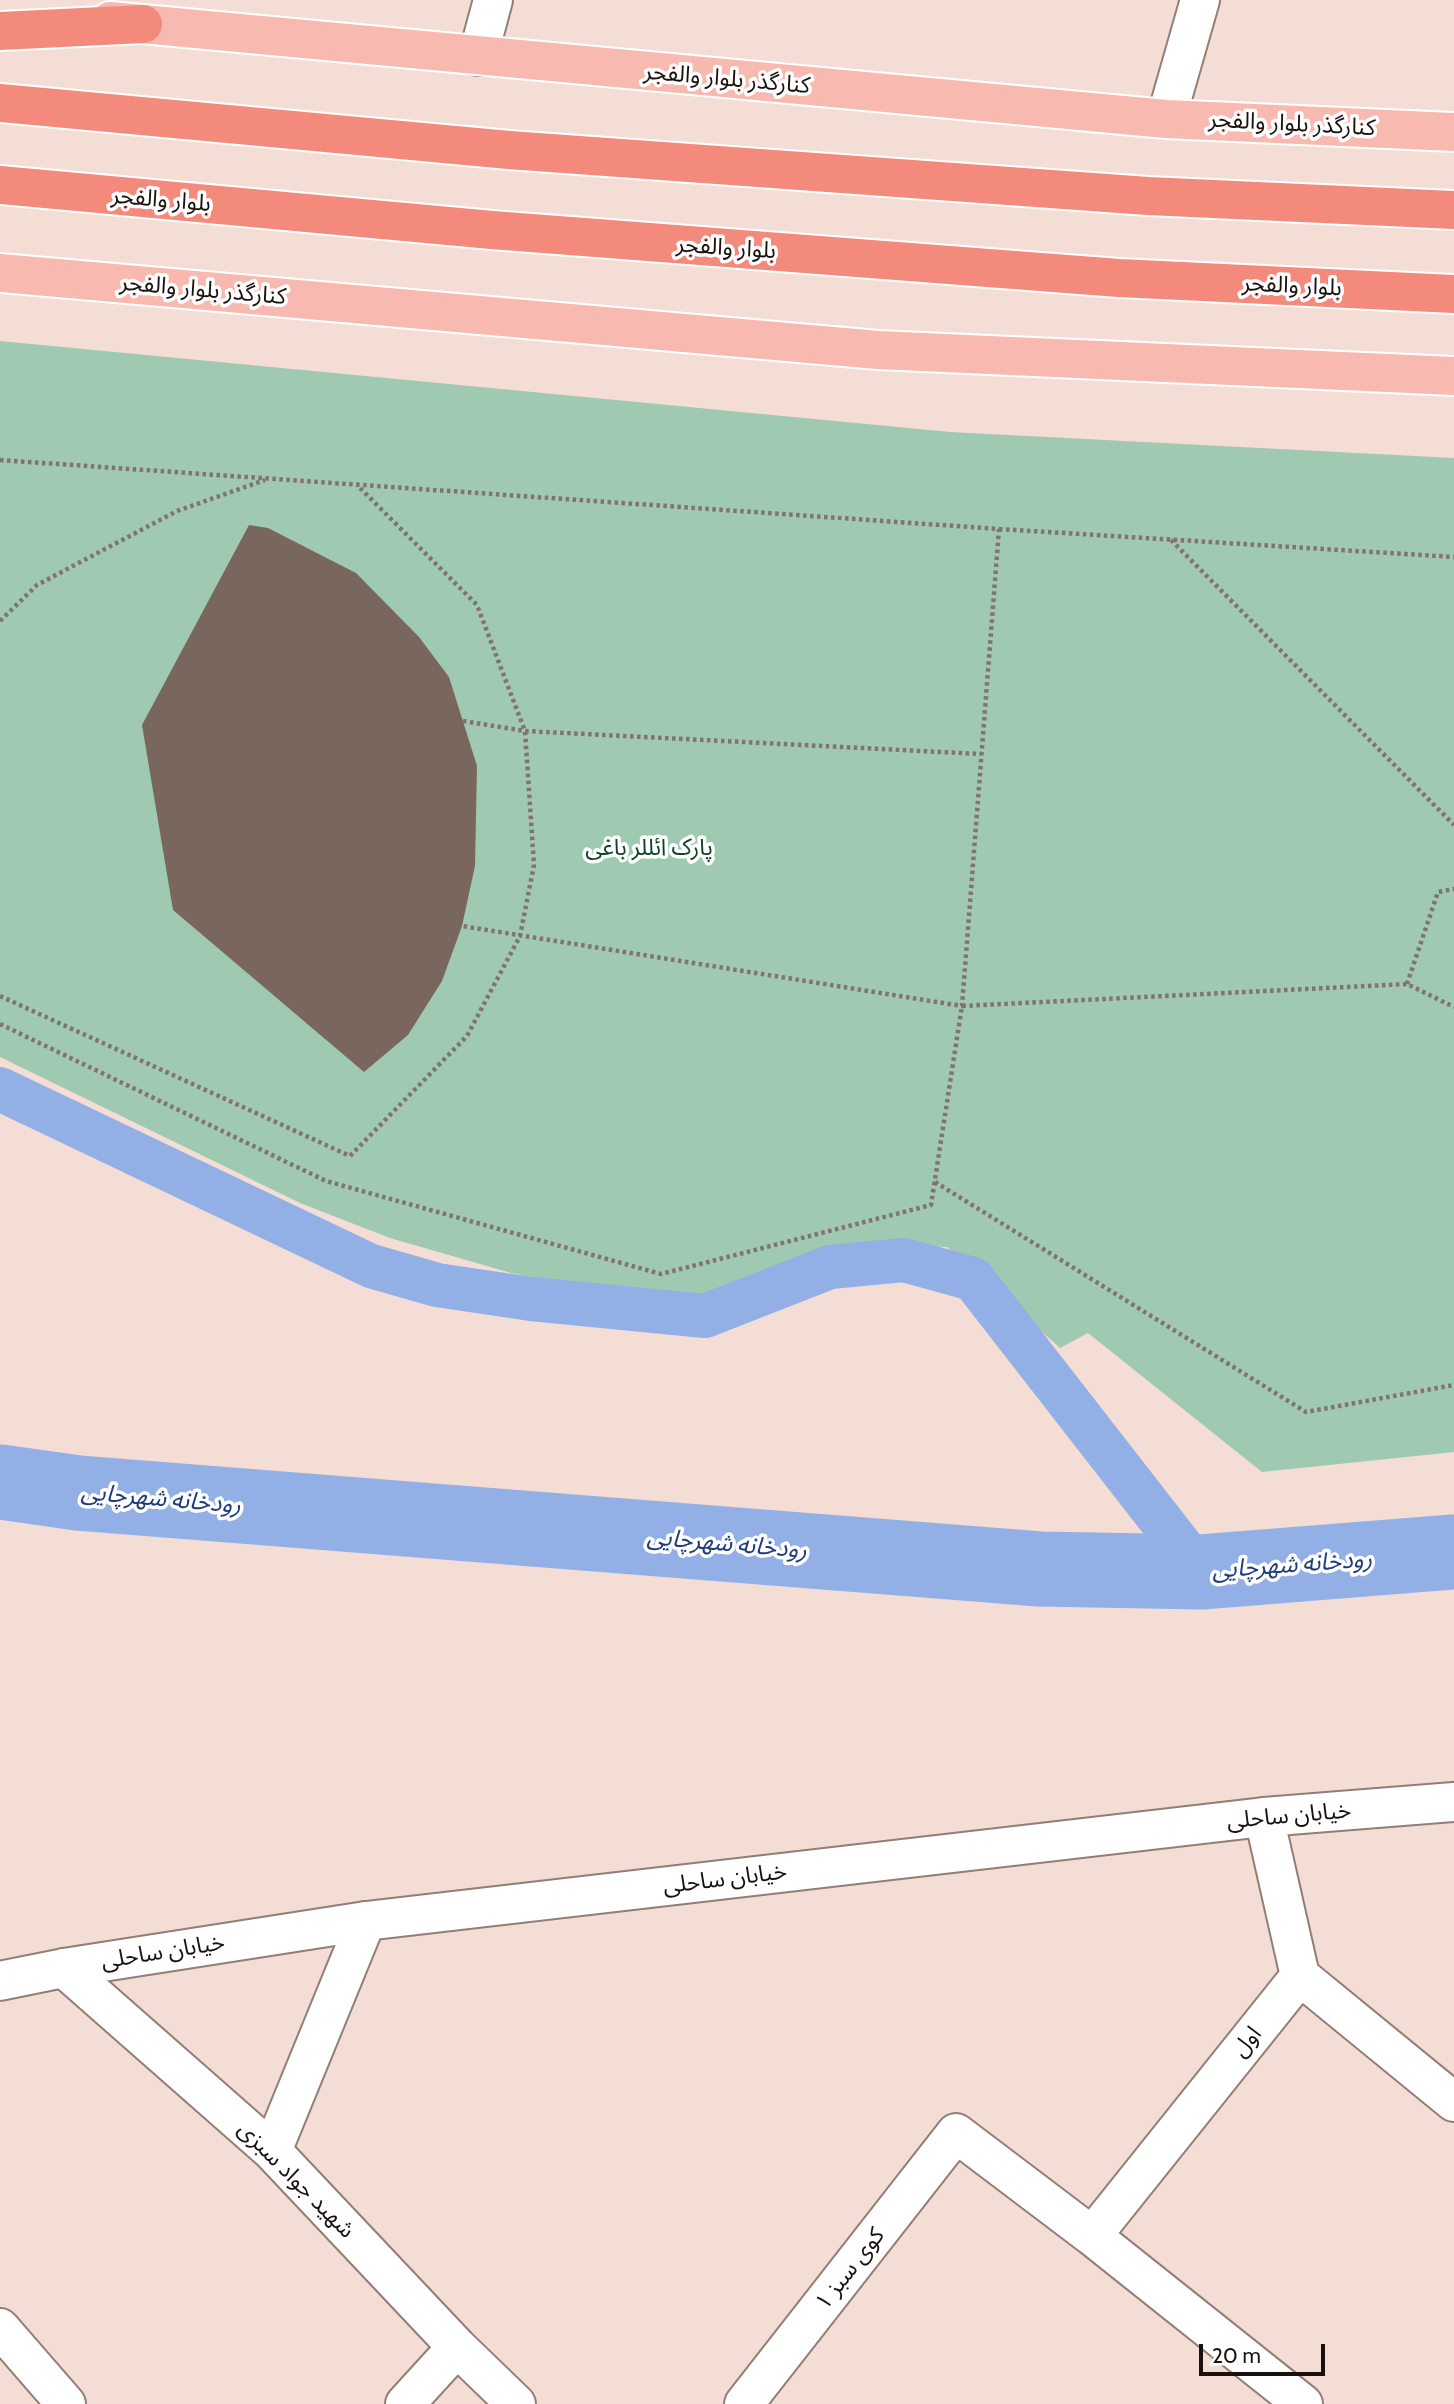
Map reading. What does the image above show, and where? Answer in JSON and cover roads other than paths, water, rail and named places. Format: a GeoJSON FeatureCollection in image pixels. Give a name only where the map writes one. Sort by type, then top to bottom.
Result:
{"type":"FeatureCollection","features":[{"type":"Feature","properties":{"kind":"highway"},"geometry":{"type":"LineString","coordinates":[[0,31],[143,23]]}},
{"type":"Feature","properties":{"kind":"highway"},"geometry":{"type":"LineString","coordinates":[[0,103],[537,152],[1134,195],[1454,210]]}},
{"type":"Feature","properties":{"kind":"highway","name":"بلوار والفجر"},"geometry":{"type":"LineString","coordinates":[[0,185],[492,230],[1119,278],[1454,294]]}},
{"type":"Feature","properties":{"kind":"main road","name":"کنارگذر بلوار والفجر"},"geometry":{"type":"LineString","coordinates":[[0,13],[143,23],[1166,119],[1454,132]]}},
{"type":"Feature","properties":{"kind":"main road","name":"کنارگذر بلوار والفجر"},"geometry":{"type":"LineString","coordinates":[[0,273],[878,350],[1454,376]]}},
{"type":"Feature","properties":{"kind":"street"},"geometry":{"type":"LineString","coordinates":[[478,56],[493,0]]}},
{"type":"Feature","properties":{"kind":"street"},"geometry":{"type":"LineString","coordinates":[[1166,119],[1200,0]]}},
{"type":"Feature","properties":{"kind":"street","name":"خیابان ساحلی"},"geometry":{"type":"LineString","coordinates":[[0,1980],[366,1921],[1264,1817],[1454,1802]]}},
{"type":"Feature","properties":{"kind":"street"},"geometry":{"type":"LineString","coordinates":[[1264,1817],[1300,1976],[1454,2102]]}},
{"type":"Feature","properties":{"kind":"street"},"geometry":{"type":"LineString","coordinates":[[272,2151],[366,1921]]}},
{"type":"Feature","properties":{"kind":"street","name":"شهید جواد سبزی"},"geometry":{"type":"LineString","coordinates":[[64,1968],[272,2151],[457,2347],[516,2404]]}},
{"type":"Feature","properties":{"kind":"street","name":"اول"},"geometry":{"type":"LineString","coordinates":[[1092,2236],[1300,1976]]}},
{"type":"Feature","properties":{"kind":"street","name":"کوی سبز ۱"},"geometry":{"type":"LineString","coordinates":[[744,2404],[956,2133],[1092,2236]]}},
{"type":"Feature","properties":{"kind":"street"},"geometry":{"type":"LineString","coordinates":[[1092,2236],[1264,2392],[1303,2404]]}},
{"type":"Feature","properties":{"kind":"street"},"geometry":{"type":"LineString","coordinates":[[0,2328],[66,2404]]}},
{"type":"Feature","properties":{"kind":"street"},"geometry":{"type":"LineString","coordinates":[[405,2404],[457,2347]]}},
{"type":"Feature","properties":{"kind":"waterway"},"geometry":{"type":"LineString","coordinates":[[0,1089],[371,1266],[437,1285],[531,1299],[705,1316],[830,1267],[904,1260],[973,1279],[1201,1572]]}},
{"type":"Feature","properties":{"kind":"waterway","name":"رودخانه شهرچایی"},"geometry":{"type":"LineString","coordinates":[[0,1482],[78,1493],[1040,1569],[1201,1572],[1454,1552]]}},
{"type":"Feature","properties":{"kind":"park label","name":"پارک ائللر باغی"},"geometry":{"type":"Point","coordinates":[649,848]}}]}
